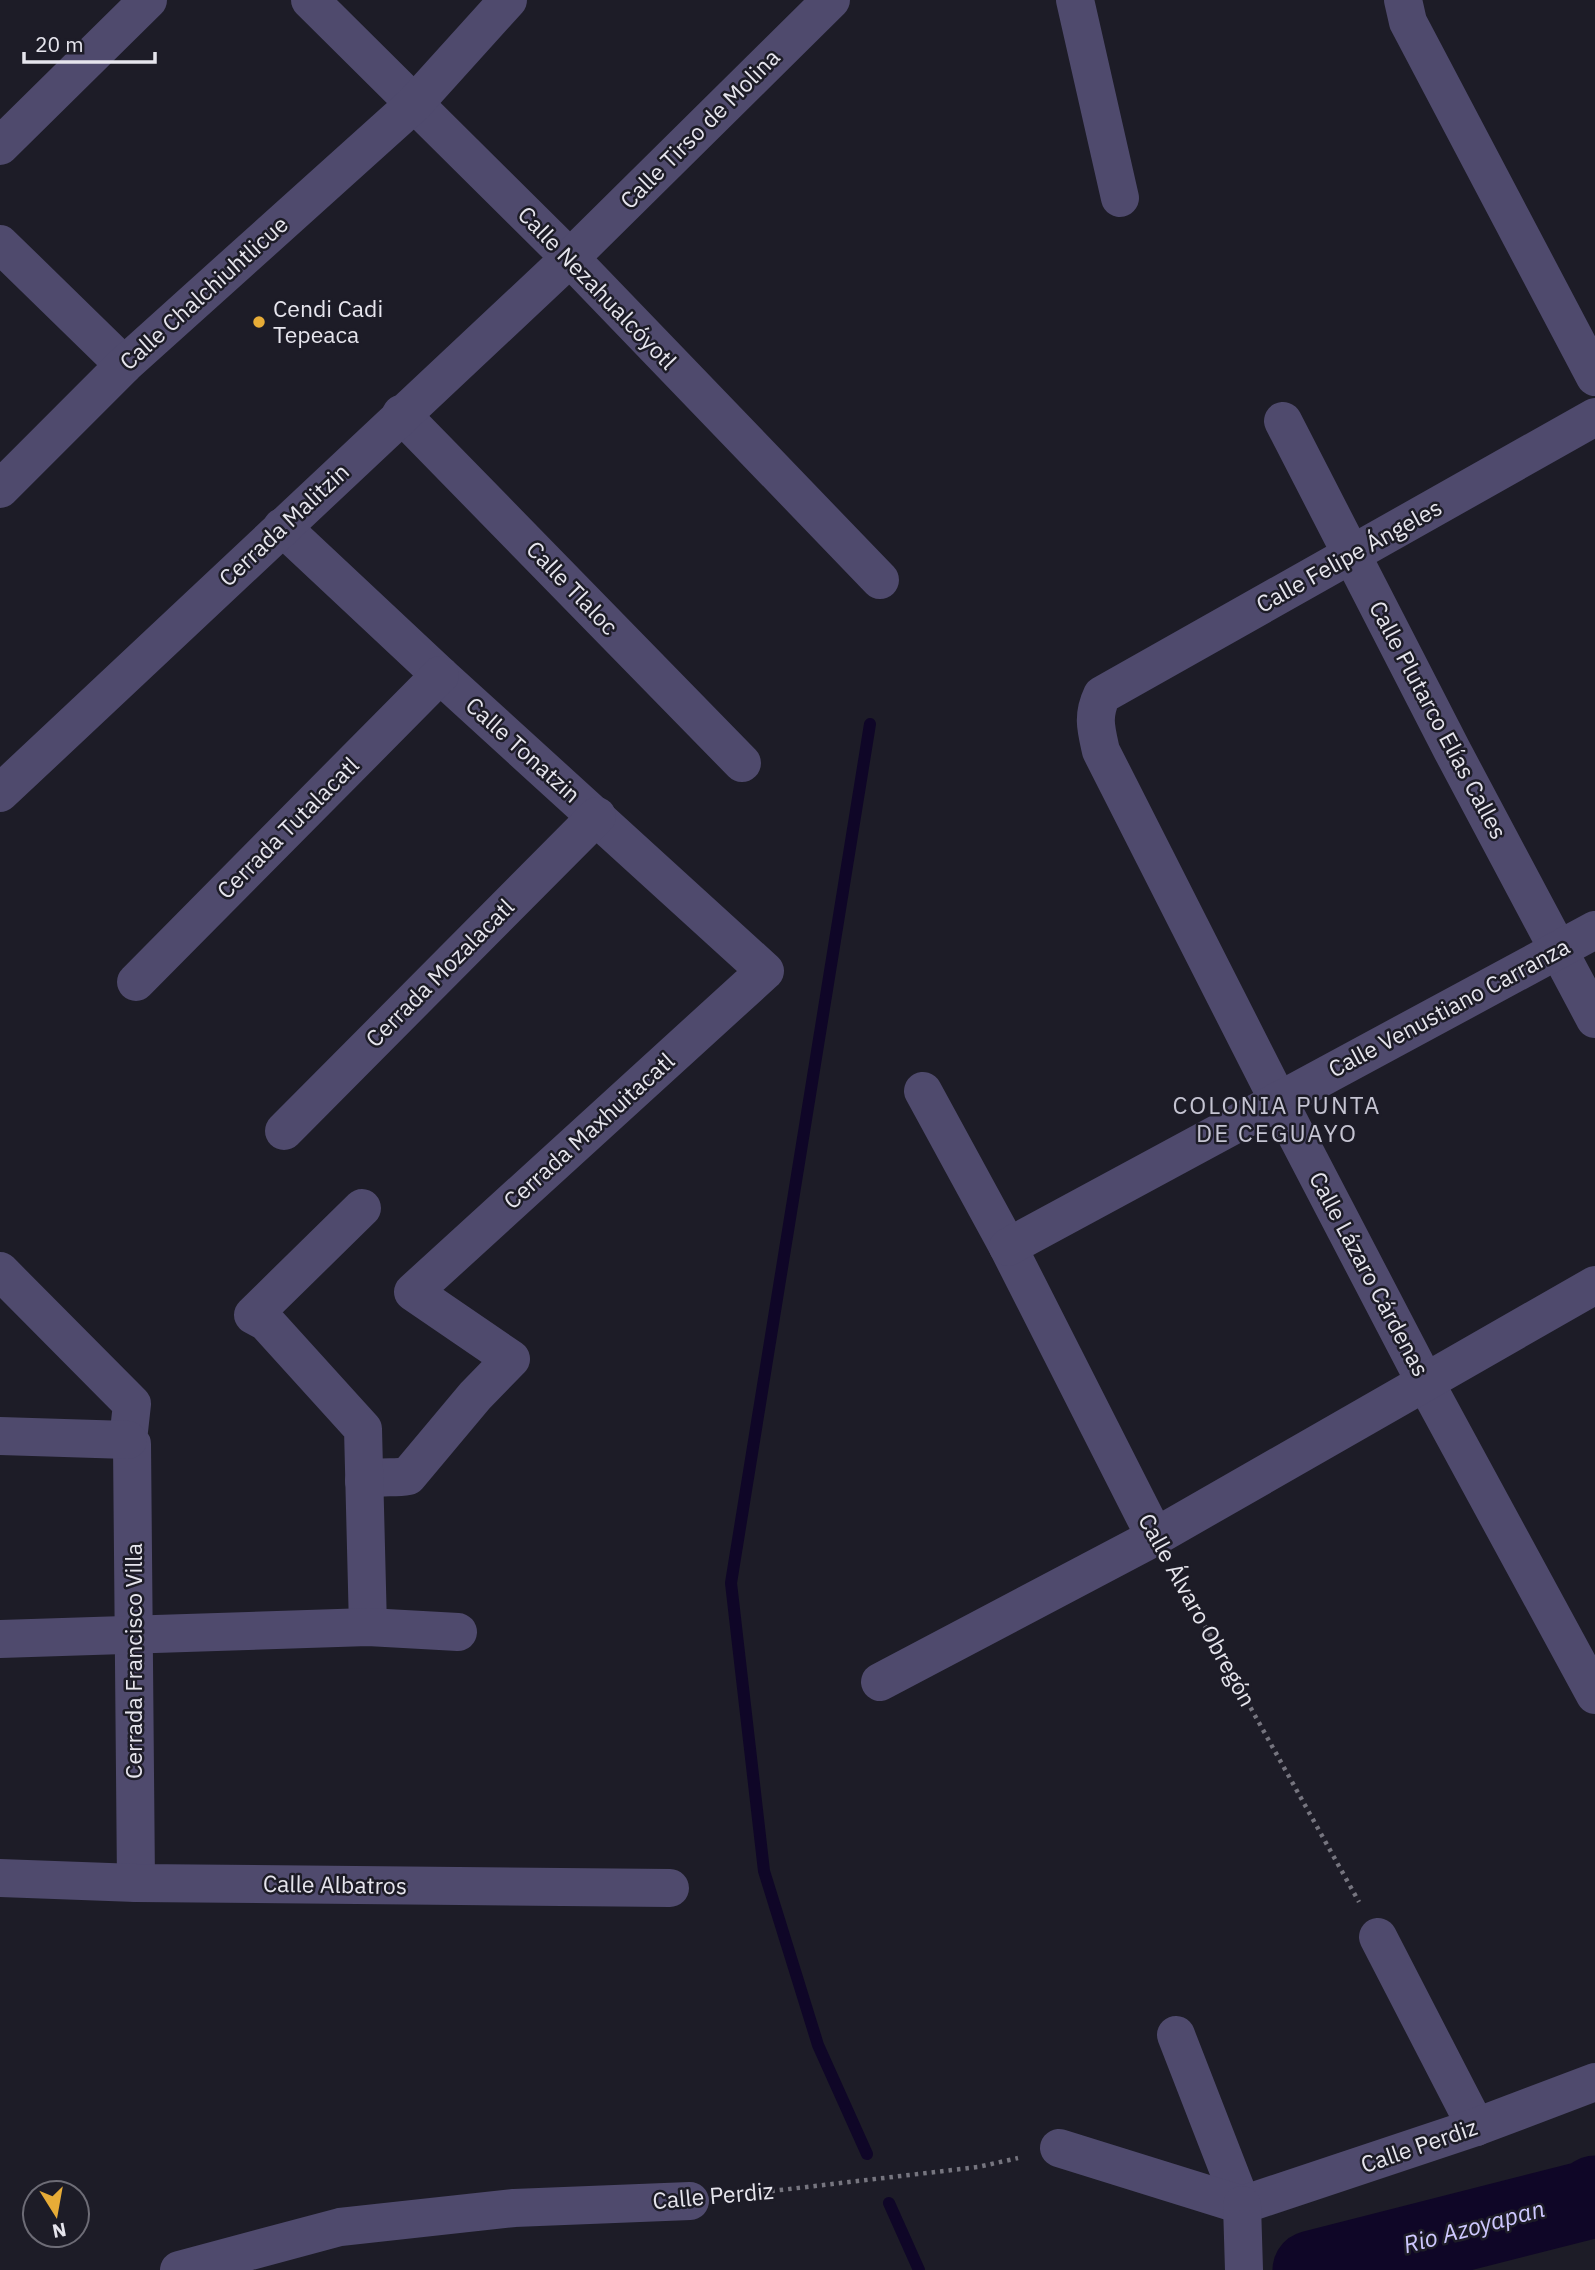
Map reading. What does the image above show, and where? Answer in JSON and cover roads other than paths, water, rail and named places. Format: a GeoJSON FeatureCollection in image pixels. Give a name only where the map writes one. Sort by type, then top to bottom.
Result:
{"type":"FeatureCollection","features":[{"type":"Feature","properties":{"kind":"street","name":"Calle Nezahualcóyotl"},"geometry":{"type":"LineString","coordinates":[[310,0],[570,258],[880,580]]}},
{"type":"Feature","properties":{"kind":"street","name":"Calle Chalchiuhtlicue"},"geometry":{"type":"LineString","coordinates":[[0,489],[124,365],[414,104],[508,0]]}},
{"type":"Feature","properties":{"kind":"street","name":"Calle Tirso de Molina"},"geometry":{"type":"LineString","coordinates":[[570,258],[831,0]]}},
{"type":"Feature","properties":{"kind":"street"},"geometry":{"type":"LineString","coordinates":[[1075,0],[1120,198]]}},
{"type":"Feature","properties":{"kind":"street"},"geometry":{"type":"LineString","coordinates":[[1403,0],[1408,22],[1595,377]]}},
{"type":"Feature","properties":{"kind":"street"},"geometry":{"type":"LineString","coordinates":[[0,146],[126,7]]}},
{"type":"Feature","properties":{"kind":"street"},"geometry":{"type":"LineString","coordinates":[[0,244],[124,365]]}},
{"type":"Feature","properties":{"kind":"street","name":"Cerrada Malitzin"},"geometry":{"type":"LineString","coordinates":[[0,793],[570,258]]}},
{"type":"Feature","properties":{"kind":"street","name":"Calle Tlaloc"},"geometry":{"type":"LineString","coordinates":[[401,414],[741,762]]}},
{"type":"Feature","properties":{"kind":"street","name":"Calle Felipe Ángeles"},"geometry":{"type":"LineString","coordinates":[[1102,695],[1595,417]]}},
{"type":"Feature","properties":{"kind":"street","name":"Calle Plutarco Elías Calles"},"geometry":{"type":"LineString","coordinates":[[1283,421],[1595,1019]]}},
{"type":"Feature","properties":{"kind":"street","name":"Calle Tonatzin"},"geometry":{"type":"LineString","coordinates":[[282,527],[765,971]]}},
{"type":"Feature","properties":{"kind":"street","name":"Cerrada Tutalacatl"},"geometry":{"type":"LineString","coordinates":[[136,982],[440,675]]}},
{"type":"Feature","properties":{"kind":"street","name":"Calle Lázaro Cárdenas"},"geometry":{"type":"LineString","coordinates":[[1102,695],[1095,710],[1101,751],[1425,1382],[1595,1695]]}},
{"type":"Feature","properties":{"kind":"street","name":"Cerrada Mozalacatl"},"geometry":{"type":"LineString","coordinates":[[284,1131],[597,816]]}},
{"type":"Feature","properties":{"kind":"street","name":"Calle Venustiano Carranza"},"geometry":{"type":"LineString","coordinates":[[1008,1247],[1595,930]]}},
{"type":"Feature","properties":{"kind":"street","name":"Cerrada Maxhuitacatl"},"geometry":{"type":"LineString","coordinates":[[365,1481],[380,1476],[408,1476],[475,1396],[511,1359],[413,1292],[765,971]]}},
{"type":"Feature","properties":{"kind":"street","name":"Calle Álvaro Obregón"},"geometry":{"type":"LineString","coordinates":[[923,1091],[1008,1247],[1155,1537]]}},
{"type":"Feature","properties":{"kind":"street"},"geometry":{"type":"LineString","coordinates":[[362,1208],[253,1315],[266,1322],[363,1429],[368,1627]]}},
{"type":"Feature","properties":{"kind":"street","name":"Cerrada Francisco Villa"},"geometry":{"type":"LineString","coordinates":[[0,1271],[132,1404],[128,1440],[132,1444],[136,1882]]}},
{"type":"Feature","properties":{"kind":"street"},"geometry":{"type":"LineString","coordinates":[[880,1682],[1155,1537],[1595,1285]]}},
{"type":"Feature","properties":{"kind":"street"},"geometry":{"type":"LineString","coordinates":[[0,1436],[128,1440]]}},
{"type":"Feature","properties":{"kind":"street"},"geometry":{"type":"LineString","coordinates":[[0,1639],[134,1637],[368,1627],[458,1632]]}},
{"type":"Feature","properties":{"kind":"street","name":"Calle Albatros"},"geometry":{"type":"LineString","coordinates":[[0,1878],[670,1888]]}},
{"type":"Feature","properties":{"kind":"street"},"geometry":{"type":"LineString","coordinates":[[1378,1937],[1476,2127]]}},
{"type":"Feature","properties":{"kind":"street"},"geometry":{"type":"LineString","coordinates":[[1176,2035],[1242,2205],[1244,2270]]}},
{"type":"Feature","properties":{"kind":"street","name":"Calle Perdiz"},"geometry":{"type":"LineString","coordinates":[[1242,2205],[1476,2127],[1595,2082]]}},
{"type":"Feature","properties":{"kind":"street"},"geometry":{"type":"LineString","coordinates":[[1059,2148],[1242,2205]]}},
{"type":"Feature","properties":{"kind":"street","name":"Calle Perdiz"},"geometry":{"type":"LineString","coordinates":[[179,2270],[340,2227],[514,2208],[690,2201]]}},
{"type":"Feature","properties":{"kind":"waterway"},"geometry":{"type":"LineString","coordinates":[[867,2154],[818,2045],[764,1871],[731,1583],[870,724]]}},
{"type":"Feature","properties":{"kind":"waterway","name":"Rio Azoyapan"},"geometry":{"type":"LineString","coordinates":[[1312,2270],[1587,2200],[1595,2195]]}},
{"type":"Feature","properties":{"kind":"waterway"},"geometry":{"type":"LineString","coordinates":[[889,2203],[919,2270]]}},
{"type":"Feature","properties":{"kind":"place","name":"Cendi Cadi Tepeaca"},"geometry":{"type":"Point","coordinates":[259,322]}},
{"type":"Feature","properties":{"kind":"district","name":"COLONIA PUNTA DE CEGUAYO"},"geometry":{"type":"Point","coordinates":[1277,1120]}}]}
